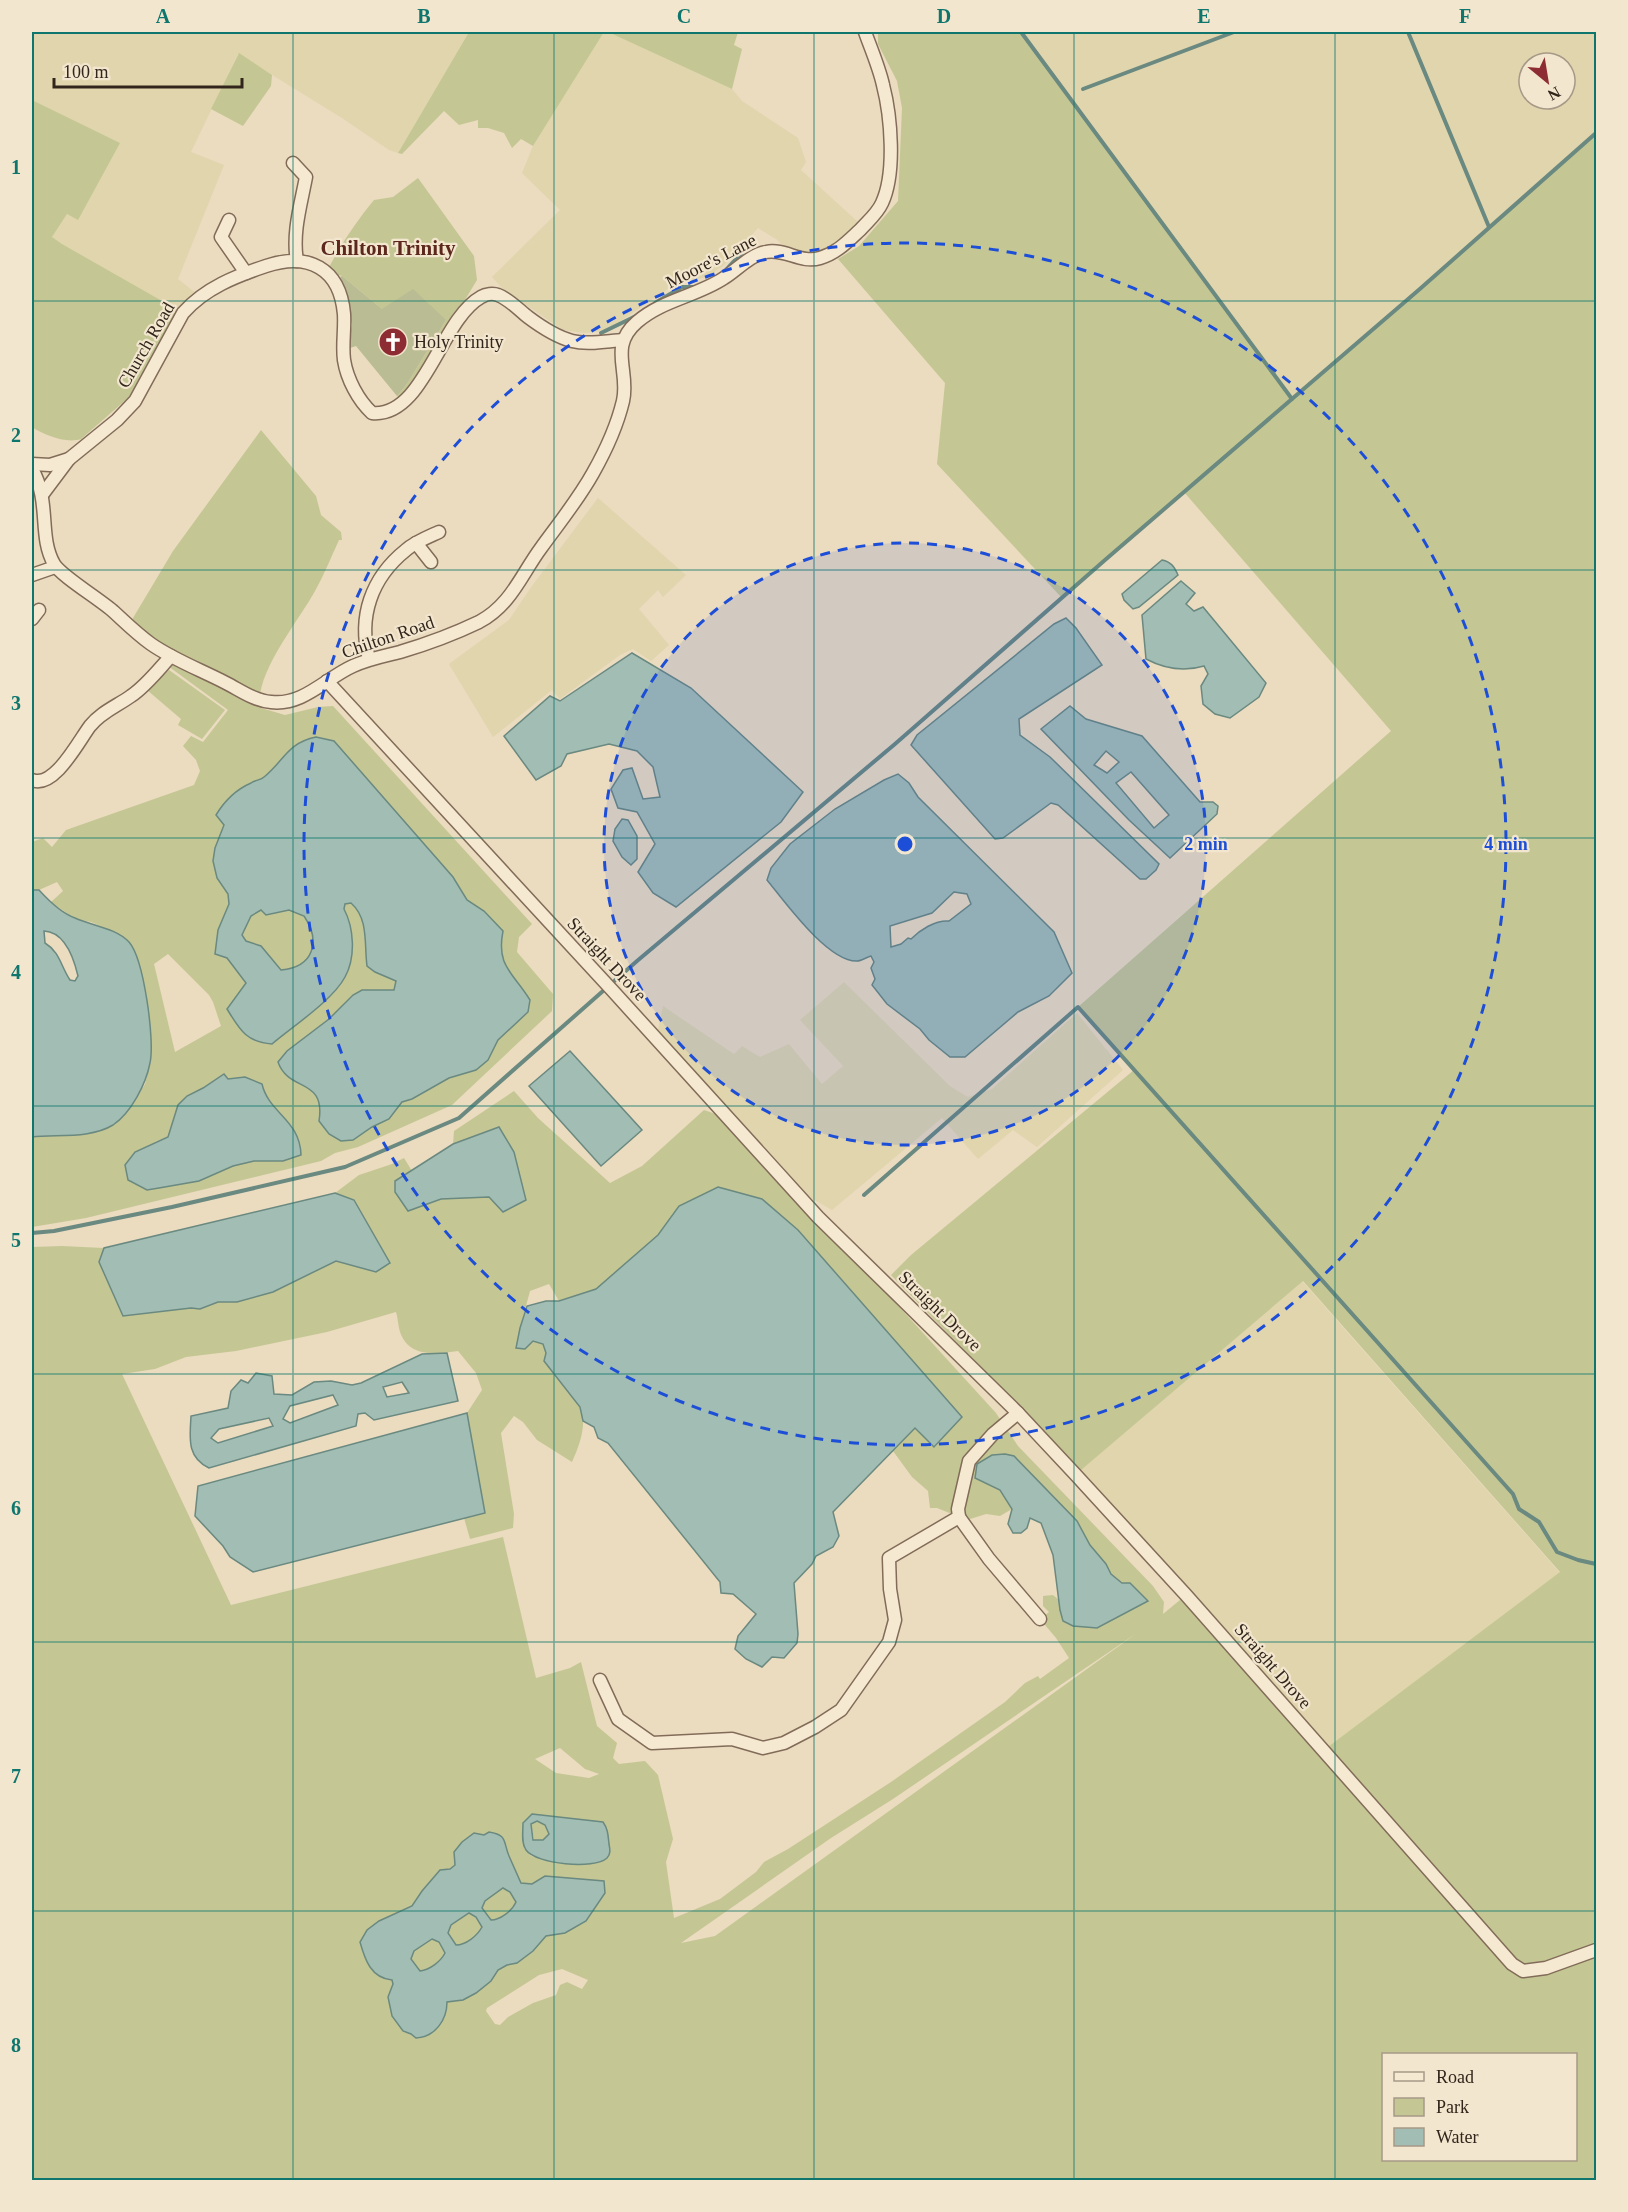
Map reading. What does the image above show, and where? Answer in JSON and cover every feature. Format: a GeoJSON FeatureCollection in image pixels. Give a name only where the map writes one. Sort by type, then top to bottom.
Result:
{"type":"FeatureCollection","features":[{"type":"Feature","properties":{"kind":"street","name":"Moore's Lane"},"geometry":{"type":"LineString","coordinates":[[623,340],[630,329],[643,318],[675,300],[708,287],[759,254],[779,251],[807,260],[818,259],[841,248],[873,216],[887,188],[890,166],[888,113],[883,82],[865,32]]}},
{"type":"Feature","properties":{"kind":"street"},"geometry":{"type":"LineString","coordinates":[[293,163],[306,177],[294,248],[297,261]]}},
{"type":"Feature","properties":{"kind":"street"},"geometry":{"type":"LineString","coordinates":[[229,220],[221,237],[246,273]]}},
{"type":"Feature","properties":{"kind":"street","name":"Church Road"},"geometry":{"type":"LineString","coordinates":[[42,495],[69,459],[117,420],[135,401],[183,313],[194,301],[204,293],[246,273],[282,260],[306,261],[322,269],[336,284],[344,312],[345,362],[356,391],[372,413],[388,412],[404,402],[425,374],[460,317],[480,297],[488,294],[499,295],[530,319],[574,341],[623,340]]}},
{"type":"Feature","properties":{"kind":"street","name":"Chilton Road"},"geometry":{"type":"LineString","coordinates":[[55,567],[112,610],[131,628],[171,656],[267,702],[280,703],[296,699],[350,667],[418,646],[478,622],[496,612],[513,594],[536,555],[579,498],[610,441],[624,397],[620,357],[623,340]]}},
{"type":"Feature","properties":{"kind":"street","name":"Church Road"},"geometry":{"type":"LineString","coordinates":[[32,464],[50,465],[69,459]]}},
{"type":"Feature","properties":{"kind":"street"},"geometry":{"type":"LineString","coordinates":[[32,469],[38,479],[42,495],[47,545],[55,567],[32,575]]}},
{"type":"Feature","properties":{"kind":"street"},"geometry":{"type":"LineString","coordinates":[[369,660],[364,633],[368,603],[375,586],[405,550],[439,532]]}},
{"type":"Feature","properties":{"kind":"street"},"geometry":{"type":"LineString","coordinates":[[416,543],[431,562]]}},
{"type":"Feature","properties":{"kind":"street"},"geometry":{"type":"LineString","coordinates":[[32,780],[37,782],[48,779],[61,767],[92,723],[110,708],[132,695],[171,656]]}},
{"type":"Feature","properties":{"kind":"street","name":"Straight Drove"},"geometry":{"type":"LineString","coordinates":[[327,681],[818,1217],[1018,1413],[1186,1595],[1512,1964],[1523,1971],[1546,1968],[1596,1950]]}},
{"type":"Feature","properties":{"kind":"street"},"geometry":{"type":"LineString","coordinates":[[1018,1413],[993,1434],[969,1461],[958,1509],[959,1517],[989,1559],[1040,1619]]}},
{"type":"Feature","properties":{"kind":"street"},"geometry":{"type":"LineString","coordinates":[[600,1680],[618,1719],[652,1743],[732,1739],[763,1748],[784,1743],[841,1710],[889,1642],[895,1620],[890,1589],[889,1558],[959,1517]]}},
{"type":"Feature","properties":{"kind":"shaded area"},"geometry":{"type":"Polygon","coordinates":[[[32,32],[469,32],[398,153],[389,150],[238,54],[191,152],[224,165],[178,279],[197,294],[178,310],[52,237],[67,214],[78,219],[119,143],[32,100],[32,32]]]}},
{"type":"Feature","properties":{"kind":"shaded area"},"geometry":{"type":"Polygon","coordinates":[[[604,32],[732,89],[742,101],[798,138],[806,162],[801,170],[859,223],[830,249],[814,255],[804,255],[784,246],[758,228],[724,265],[707,277],[675,284],[606,331],[584,333],[563,330],[504,290],[492,277],[560,210],[522,173],[533,146],[604,32]]]}},
{"type":"Feature","properties":{"kind":"shaded area"},"geometry":{"type":"Polygon","coordinates":[[[1021,32],[1596,32],[1596,133],[1292,399],[1021,32]]]}},
{"type":"Feature","properties":{"kind":"shaded area"},"geometry":{"type":"Polygon","coordinates":[[[598,498],[686,575],[663,597],[658,590],[639,609],[669,645],[651,661],[633,649],[620,655],[560,699],[552,690],[493,737],[449,664],[509,620],[598,498]]]}},
{"type":"Feature","properties":{"kind":"shaded area"},"geometry":{"type":"Polygon","coordinates":[[[844,982],[950,1086],[968,1097],[992,1089],[1077,1013],[1123,1070],[1037,1147],[1013,1130],[978,1159],[942,1118],[832,1210],[811,1198],[658,1030],[663,1006],[734,1054],[742,1046],[760,1057],[789,1044],[822,1084],[843,1066],[800,1020],[844,982]]]}},
{"type":"Feature","properties":{"kind":"shaded area"},"geometry":{"type":"Polygon","coordinates":[[[1302,1281],[1560,1573],[1324,1751],[1075,1474],[1302,1281]]]}},
{"type":"Feature","properties":{"kind":"green space"},"geometry":{"type":"Polygon","coordinates":[[[469,32],[604,32],[533,146],[521,139],[512,148],[504,133],[488,128],[478,128],[478,120],[459,125],[444,111],[402,154],[398,153],[469,32]]]}},
{"type":"Feature","properties":{"kind":"green space"},"geometry":{"type":"Polygon","coordinates":[[[608,32],[738,32],[734,45],[742,49],[732,89],[608,32]]]}},
{"type":"Feature","properties":{"kind":"green space"},"geometry":{"type":"Polygon","coordinates":[[[878,32],[1021,32],[1292,398],[1596,133],[1596,2180],[32,2180],[32,1247],[104,1248],[100,1262],[191,1308],[200,1309],[218,1302],[237,1302],[273,1292],[336,1261],[375,1272],[390,1264],[355,1201],[335,1193],[359,1175],[404,1158],[412,1171],[395,1181],[408,1211],[441,1199],[489,1197],[503,1211],[499,1127],[453,1144],[454,1131],[514,1091],[538,1118],[610,1183],[642,1166],[704,1110],[727,1118],[996,1413],[1018,1446],[1153,1586],[1164,1602],[1163,1614],[1186,1595],[1324,1750],[1560,1572],[1303,1281],[1081,1470],[891,1275],[911,1255],[1134,1070],[1078,1007],[1391,731],[1184,492],[1062,598],[937,464],[945,383],[838,259],[859,246],[898,201],[902,108],[897,81],[878,44],[878,32]],[[762,1199],[680,1206],[658,1235],[596,1289],[559,1301],[549,1284],[530,1291],[520,1328],[533,1341],[543,1344],[546,1353],[544,1361],[580,1407],[583,1427],[572,1462],[537,1440],[523,1422],[514,1416],[501,1433],[514,1514],[513,1528],[470,1539],[464,1518],[484,1513],[467,1413],[482,1390],[476,1373],[458,1351],[432,1353],[410,1346],[400,1332],[396,1312],[327,1332],[236,1351],[186,1357],[155,1369],[122,1374],[231,1605],[503,1537],[536,1678],[570,1668],[581,1662],[597,1726],[617,1743],[613,1758],[619,1764],[645,1761],[658,1775],[673,1839],[666,1862],[674,1918],[720,1899],[756,1872],[764,1862],[891,1782],[1005,1702],[1025,1683],[1038,1676],[1040,1679],[1069,1658],[1040,1619],[1049,1612],[1043,1606],[1043,1596],[1053,1595],[1059,1600],[1060,1610],[1073,1626],[1096,1628],[1148,1601],[1111,1574],[1106,1564],[1090,1545],[1077,1521],[975,1478],[1000,1490],[1012,1509],[1000,1516],[986,1514],[967,1520],[937,1508],[930,1508],[928,1491],[912,1477],[893,1451],[915,1428],[935,1447],[961,1417],[798,1230],[762,1199]],[[1137,1633],[893,1799],[831,1838],[681,1943],[715,1936],[1137,1633]],[[560,1748],[535,1759],[556,1773],[589,1778],[599,1774],[585,1769],[560,1748]],[[532,1814],[523,1823],[524,1848],[531,1856],[575,1865],[562,1817],[543,1817],[532,1814]],[[562,1969],[539,1975],[487,2008],[486,2011],[495,2024],[500,2025],[508,2017],[533,2003],[556,1995],[560,1985],[567,1982],[582,1989],[588,1980],[562,1969]]]}},
{"type":"Feature","properties":{"kind":"green space"},"geometry":{"type":"Polygon","coordinates":[[[239,53],[272,75],[271,86],[243,126],[211,109],[239,53]]]}},
{"type":"Feature","properties":{"kind":"green space"},"geometry":{"type":"Polygon","coordinates":[[[32,100],[120,143],[78,220],[67,214],[52,237],[178,310],[160,346],[128,398],[81,439],[75,440],[55,438],[32,427],[32,100]]]}},
{"type":"Feature","properties":{"kind":"green space"},"geometry":{"type":"Polygon","coordinates":[[[418,178],[474,256],[477,280],[403,402],[397,396],[407,384],[446,320],[382,309],[342,276],[332,278],[326,273],[348,235],[374,200],[393,197],[418,178]]]}},
{"type":"Feature","properties":{"kind":"green space"},"geometry":{"type":"Polygon","coordinates":[[[342,276],[382,309],[413,289],[446,320],[407,384],[397,396],[356,346],[347,349],[352,325],[340,277],[342,276]]]}},
{"type":"Feature","properties":{"kind":"green space"},"geometry":{"type":"Polygon","coordinates":[[[261,430],[316,496],[321,515],[341,532],[342,540],[339,540],[315,591],[270,665],[260,695],[261,708],[285,715],[333,706],[532,924],[519,937],[517,952],[553,994],[552,1011],[452,1105],[358,1147],[335,1153],[321,1161],[86,1218],[32,1227],[32,1137],[57,1134],[134,1102],[145,1084],[151,1061],[146,991],[139,964],[121,935],[91,922],[75,919],[51,902],[63,891],[57,882],[39,890],[32,890],[32,842],[43,838],[52,847],[66,830],[194,785],[200,771],[196,760],[183,746],[191,736],[203,742],[228,710],[168,666],[175,658],[131,629],[133,618],[173,551],[261,430]],[[168,954],[154,964],[175,1052],[221,1026],[209,995],[168,954]],[[224,1074],[187,1096],[168,1137],[155,1142],[147,1190],[199,1181],[233,1166],[254,1161],[283,1161],[293,1127],[245,1077],[228,1079],[224,1074]]]}},
{"type":"Feature","properties":{"kind":"green space"},"geometry":{"type":"Polygon","coordinates":[[[169,670],[225,710],[202,739],[178,725],[181,719],[147,690],[169,670]]]}},
{"type":"Feature","properties":{"kind":"green space"},"geometry":{"type":"Polygon","coordinates":[[[537,1821],[545,1825],[549,1834],[543,1841],[534,1840],[531,1823],[537,1821]]]}},
{"type":"Feature","properties":{"kind":"water"},"geometry":{"type":"Polygon","coordinates":[[[1162,560],[1172,565],[1178,575],[1139,607],[1133,609],[1124,600],[1122,594],[1162,560]]]}},
{"type":"Feature","properties":{"kind":"water"},"geometry":{"type":"Polygon","coordinates":[[[1181,581],[1195,593],[1186,604],[1194,611],[1203,607],[1266,683],[1259,697],[1230,718],[1215,714],[1203,704],[1201,686],[1208,674],[1204,666],[1189,669],[1175,668],[1146,659],[1142,615],[1181,581]]]}},
{"type":"Feature","properties":{"kind":"water"},"geometry":{"type":"Polygon","coordinates":[[[1066,618],[1076,628],[1102,665],[1019,719],[1020,735],[1050,757],[1159,864],[1146,879],[1140,879],[1058,805],[1051,803],[1003,838],[995,839],[911,745],[917,735],[1054,624],[1066,618]]]}},
{"type":"Feature","properties":{"kind":"water"},"geometry":{"type":"Polygon","coordinates":[[[632,653],[691,688],[803,792],[781,822],[676,907],[653,893],[638,872],[655,844],[637,812],[618,808],[611,789],[623,770],[632,768],[643,799],[660,797],[653,767],[637,751],[609,744],[567,754],[561,766],[536,780],[504,736],[550,696],[560,701],[632,653]]]}},
{"type":"Feature","properties":{"kind":"water"},"geometry":{"type":"Polygon","coordinates":[[[1070,706],[1086,719],[1142,736],[1200,802],[1213,802],[1218,806],[1217,814],[1170,858],[1129,820],[1041,729],[1070,706]],[[1106,751],[1094,765],[1107,773],[1119,762],[1106,751]],[[1131,772],[1116,783],[1154,828],[1169,815],[1131,772]]]}},
{"type":"Feature","properties":{"kind":"water"},"geometry":{"type":"Polygon","coordinates":[[[316,737],[334,741],[453,877],[467,900],[484,911],[503,931],[501,943],[504,961],[530,1000],[528,1012],[498,1040],[488,1060],[476,1070],[449,1078],[412,1099],[402,1102],[389,1119],[353,1140],[341,1141],[329,1134],[319,1121],[320,1107],[317,1098],[312,1091],[283,1072],[278,1062],[287,1051],[329,1019],[353,995],[362,990],[394,990],[396,981],[367,966],[365,932],[357,909],[351,903],[345,904],[344,909],[352,934],[352,952],[345,977],[322,1004],[272,1044],[250,1038],[240,1029],[227,1009],[246,983],[227,958],[215,954],[218,930],[229,904],[228,894],[217,878],[213,861],[215,848],[224,825],[216,815],[235,792],[263,778],[292,748],[316,737]],[[261,910],[251,916],[242,935],[246,941],[261,946],[281,970],[301,964],[311,951],[313,943],[309,925],[304,916],[289,910],[266,915],[261,910]]]}},
{"type":"Feature","properties":{"kind":"water"},"geometry":{"type":"Polygon","coordinates":[[[898,774],[909,783],[918,797],[1054,932],[1072,973],[1049,996],[1018,1012],[965,1057],[950,1057],[929,1040],[920,1029],[887,1004],[872,985],[875,979],[871,968],[874,962],[871,956],[857,961],[846,959],[833,952],[796,916],[767,880],[771,868],[790,844],[835,809],[898,774]],[[954,892],[932,913],[890,926],[891,947],[901,944],[908,938],[911,939],[933,924],[949,921],[971,904],[967,894],[954,892]]]}},
{"type":"Feature","properties":{"kind":"water"},"geometry":{"type":"Polygon","coordinates":[[[622,819],[628,820],[637,836],[637,859],[631,865],[622,857],[613,841],[615,829],[622,819]]]}},
{"type":"Feature","properties":{"kind":"water"},"geometry":{"type":"Polygon","coordinates":[[[32,890],[39,890],[70,916],[111,930],[129,942],[144,982],[150,1020],[151,1052],[148,1071],[137,1097],[120,1120],[113,1125],[84,1134],[32,1137],[32,890]],[[44,931],[45,943],[57,955],[70,980],[75,981],[78,976],[71,955],[63,941],[44,931]]]}},
{"type":"Feature","properties":{"kind":"water"},"geometry":{"type":"Polygon","coordinates":[[[570,1051],[642,1130],[601,1166],[529,1086],[570,1051]]]}},
{"type":"Feature","properties":{"kind":"water"},"geometry":{"type":"Polygon","coordinates":[[[224,1074],[228,1079],[245,1077],[262,1084],[271,1103],[295,1133],[301,1155],[283,1161],[254,1161],[233,1166],[199,1181],[147,1190],[128,1180],[125,1165],[135,1152],[168,1137],[178,1105],[187,1096],[224,1074]]]}},
{"type":"Feature","properties":{"kind":"water"},"geometry":{"type":"Polygon","coordinates":[[[499,1127],[514,1152],[526,1200],[503,1212],[489,1197],[441,1199],[408,1211],[395,1192],[395,1181],[453,1144],[499,1127]]]}},
{"type":"Feature","properties":{"kind":"water"},"geometry":{"type":"Polygon","coordinates":[[[718,1187],[762,1199],[798,1230],[962,1417],[934,1447],[915,1428],[833,1512],[839,1536],[833,1547],[816,1556],[812,1564],[794,1583],[797,1643],[784,1658],[772,1657],[762,1667],[746,1659],[735,1649],[738,1636],[756,1614],[733,1594],[721,1593],[720,1582],[608,1443],[598,1438],[594,1427],[583,1421],[580,1407],[544,1361],[546,1353],[543,1344],[533,1341],[525,1349],[516,1348],[527,1306],[546,1301],[559,1301],[596,1289],[658,1235],[679,1206],[718,1187]]]}},
{"type":"Feature","properties":{"kind":"water"},"geometry":{"type":"Polygon","coordinates":[[[335,1193],[354,1200],[390,1263],[376,1272],[336,1261],[273,1292],[237,1302],[218,1302],[200,1309],[191,1308],[123,1316],[99,1262],[104,1248],[335,1193]]]}},
{"type":"Feature","properties":{"kind":"water"},"geometry":{"type":"Polygon","coordinates":[[[447,1353],[458,1401],[374,1420],[365,1413],[358,1414],[356,1426],[209,1468],[196,1458],[193,1452],[190,1439],[191,1416],[228,1408],[231,1391],[241,1380],[248,1383],[256,1373],[272,1376],[274,1394],[292,1395],[314,1382],[331,1381],[352,1385],[361,1383],[422,1354],[447,1353]],[[402,1382],[383,1387],[387,1397],[409,1393],[402,1382]],[[333,1395],[290,1406],[283,1419],[290,1423],[338,1405],[333,1395]],[[269,1418],[219,1429],[211,1438],[218,1443],[273,1426],[269,1418]]]}},
{"type":"Feature","properties":{"kind":"water"},"geometry":{"type":"Polygon","coordinates":[[[467,1413],[485,1513],[253,1572],[230,1557],[223,1546],[195,1516],[198,1486],[467,1413]]]}},
{"type":"Feature","properties":{"kind":"water"},"geometry":{"type":"Polygon","coordinates":[[[992,1455],[1014,1456],[1077,1521],[1090,1545],[1106,1564],[1111,1574],[1122,1583],[1130,1583],[1148,1601],[1097,1628],[1073,1626],[1063,1621],[1053,1555],[1041,1523],[1030,1518],[1027,1528],[1021,1533],[1013,1533],[1008,1524],[1012,1509],[1000,1490],[975,1478],[977,1464],[992,1455]]]}},
{"type":"Feature","properties":{"kind":"water"},"geometry":{"type":"Polygon","coordinates":[[[532,1814],[603,1822],[608,1832],[609,1855],[600,1862],[590,1864],[565,1864],[541,1859],[532,1855],[524,1847],[523,1823],[532,1814]],[[537,1821],[531,1824],[533,1840],[543,1840],[549,1834],[545,1825],[537,1821]]]}},
{"type":"Feature","properties":{"kind":"water"},"geometry":{"type":"Polygon","coordinates":[[[489,1832],[502,1837],[521,1883],[532,1884],[545,1876],[604,1881],[605,1893],[586,1921],[565,1933],[546,1936],[533,1951],[517,1963],[498,1970],[491,1981],[476,1993],[463,2000],[447,2002],[445,2015],[439,2026],[429,2034],[416,2038],[403,2031],[392,2016],[388,1997],[393,1984],[392,1980],[385,1979],[374,1972],[360,1942],[367,1930],[379,1921],[412,1906],[440,1870],[450,1869],[455,1865],[454,1852],[462,1842],[474,1833],[484,1835],[489,1832]],[[503,1888],[485,1901],[482,1908],[491,1920],[512,1909],[516,1902],[510,1892],[503,1888]],[[469,1913],[451,1925],[448,1933],[456,1945],[471,1939],[482,1927],[476,1917],[469,1913]],[[432,1939],[414,1951],[411,1959],[420,1971],[435,1965],[445,1953],[439,1942],[432,1939]]]}},
{"type":"Feature","properties":{"kind":"waterway"},"geometry":{"type":"LineString","coordinates":[[1021,32],[1292,399]]}},
{"type":"Feature","properties":{"kind":"waterway"},"geometry":{"type":"LineString","coordinates":[[1083,89],[1234,32]]}},
{"type":"Feature","properties":{"kind":"waterway"},"geometry":{"type":"LineString","coordinates":[[1408,32],[1489,227]]}},
{"type":"Feature","properties":{"kind":"waterway"},"geometry":{"type":"LineString","coordinates":[[32,1233],[54,1231],[172,1207],[345,1167],[459,1118],[637,961],[895,744],[1421,288],[1596,133]]}},
{"type":"Feature","properties":{"kind":"waterway"},"geometry":{"type":"LineString","coordinates":[[724,272],[748,246]]}},
{"type":"Feature","properties":{"kind":"waterway"},"geometry":{"type":"LineString","coordinates":[[655,303],[682,287],[694,287]]}},
{"type":"Feature","properties":{"kind":"waterway"},"geometry":{"type":"LineString","coordinates":[[601,333],[636,316]]}},
{"type":"Feature","properties":{"kind":"waterway"},"geometry":{"type":"LineString","coordinates":[[864,1195],[1078,1007],[1513,1494],[1519,1509],[1539,1522],[1557,1552],[1596,1564]]}},
{"type":"Feature","properties":{"kind":"place","name":"Holy Trinity"},"geometry":{"type":"Point","coordinates":[393,342]}},
{"type":"Feature","properties":{"kind":"district","name":"Chilton Trinity"},"geometry":{"type":"Point","coordinates":[388,248]}}]}
